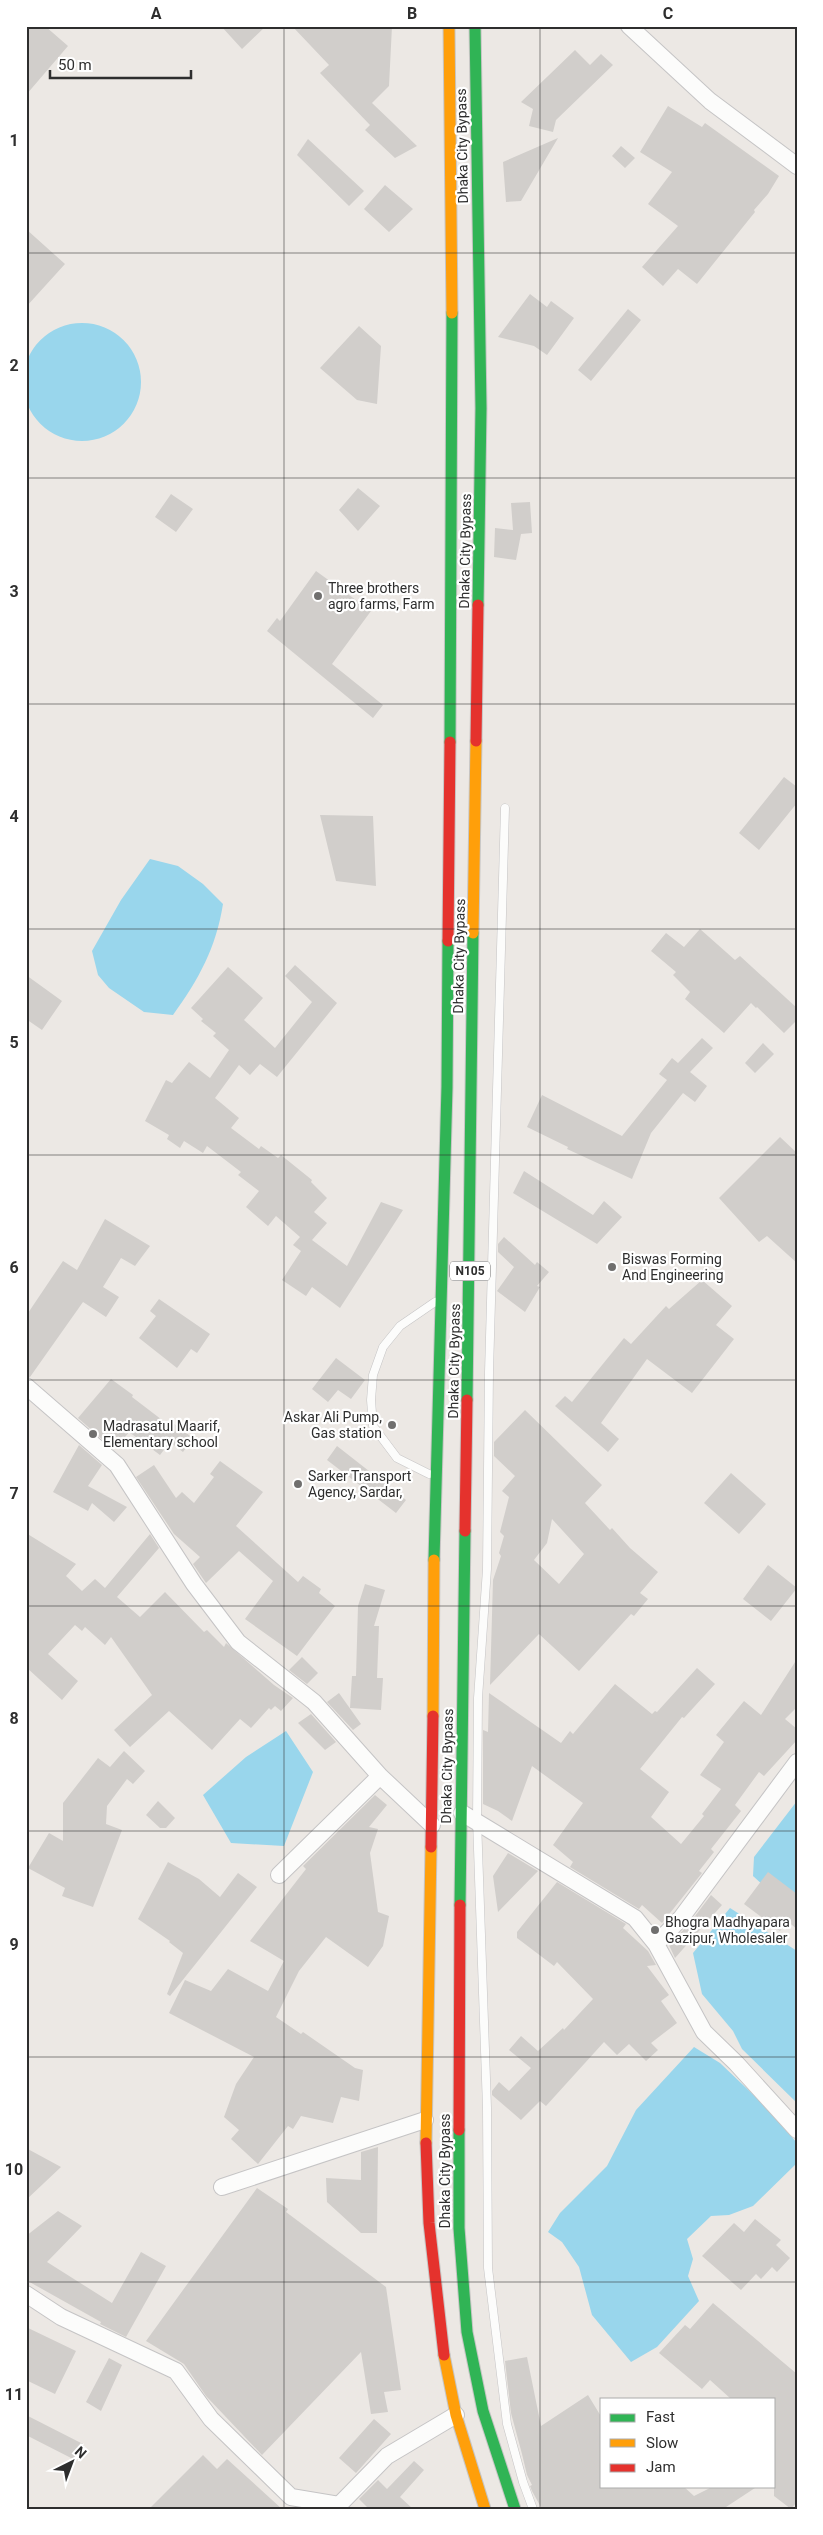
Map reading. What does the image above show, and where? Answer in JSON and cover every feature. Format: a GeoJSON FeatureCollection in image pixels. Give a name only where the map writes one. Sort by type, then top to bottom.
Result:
{"type":"FeatureCollection","features":[{"type":"Feature","properties":{"kind":"highway"},"geometry":{"type":"LineString","coordinates":[[449,26],[453,412],[447,1087],[435,1478],[432,1825],[425,2120],[429,2223],[440,2331],[456,2414],[485,2509]]}},
{"type":"Feature","properties":{"kind":"highway","name":"Dhaka City Bypass"},"geometry":{"type":"LineString","coordinates":[[475,26],[482,408],[460,1848],[459,2228],[467,2332],[484,2411],[515,2509]]}},
{"type":"Feature","properties":{"kind":"street"},"geometry":{"type":"LineString","coordinates":[[629,26],[710,101],[797,166]]}},
{"type":"Feature","properties":{"kind":"street"},"geometry":{"type":"LineString","coordinates":[[26,1386],[117,1466],[194,1584],[238,1642],[314,1702],[380,1776],[432,1825]]}},
{"type":"Feature","properties":{"kind":"street"},"geometry":{"type":"LineString","coordinates":[[656,1944],[680,1918],[797,1762]]}},
{"type":"Feature","properties":{"kind":"street"},"geometry":{"type":"LineString","coordinates":[[279,1875],[380,1776]]}},
{"type":"Feature","properties":{"kind":"street"},"geometry":{"type":"LineString","coordinates":[[462,1813],[477,1820],[635,1918],[656,1944],[704,2032],[736,2063],[797,2130]]}},
{"type":"Feature","properties":{"kind":"street"},"geometry":{"type":"LineString","coordinates":[[222,2187],[425,2120]]}},
{"type":"Feature","properties":{"kind":"street"},"geometry":{"type":"LineString","coordinates":[[26,2294],[61,2316],[176,2371],[211,2419],[291,2497],[339,2505],[387,2456],[456,2414]]}},
{"type":"Feature","properties":{"kind":"lane"},"geometry":{"type":"LineString","coordinates":[[505,808],[489,1372],[487,1569],[478,1698],[477,1820],[487,2108],[488,2268],[507,2424],[523,2482],[534,2509]]}},
{"type":"Feature","properties":{"kind":"lane"},"geometry":{"type":"LineString","coordinates":[[435,1478],[397,1458],[373,1426],[370,1400],[373,1375],[382,1348],[400,1326],[440,1298]]}},
{"type":"Feature","properties":{"kind":"water"},"geometry":{"type":"Polygon","coordinates":[[[82,323],[105,328],[124,340],[136,359],[141,382],[136,405],[124,424],[105,436],[82,441],[59,436],[40,424],[28,405],[23,382],[28,359],[40,340],[59,328],[82,323]]]}},
{"type":"Feature","properties":{"kind":"water"},"geometry":{"type":"Polygon","coordinates":[[[150,859],[178,866],[203,884],[223,904],[211,949],[191,989],[173,1015],[144,1012],[109,988],[98,975],[92,951],[121,900],[150,859]]]}},
{"type":"Feature","properties":{"kind":"water"},"geometry":{"type":"Polygon","coordinates":[[[286,1731],[313,1772],[284,1846],[231,1843],[203,1795],[246,1757],[286,1731]]]}},
{"type":"Feature","properties":{"kind":"water"},"geometry":{"type":"Polygon","coordinates":[[[797,1801],[797,1903],[775,1896],[753,1876],[754,1857],[797,1801]]]}},
{"type":"Feature","properties":{"kind":"water"},"geometry":{"type":"Polygon","coordinates":[[[730,1908],[797,1951],[797,2103],[742,2049],[733,2031],[702,1994],[693,1953],[730,1908]]]}},
{"type":"Feature","properties":{"kind":"water"},"geometry":{"type":"Polygon","coordinates":[[[694,2047],[720,2063],[763,2104],[797,2143],[797,2163],[753,2206],[729,2215],[711,2216],[687,2239],[693,2259],[688,2276],[699,2301],[657,2347],[631,2362],[592,2315],[579,2267],[562,2242],[548,2232],[560,2213],[607,2166],[636,2110],[694,2047]]]}},
{"type":"Feature","properties":{"kind":"building"},"geometry":{"type":"Polygon","coordinates":[[[26,26],[45,26],[68,46],[26,95],[26,26]]]}},
{"type":"Feature","properties":{"kind":"building"},"geometry":{"type":"Polygon","coordinates":[[[221,26],[266,26],[242,49],[221,26]]]}},
{"type":"Feature","properties":{"kind":"building"},"geometry":{"type":"Polygon","coordinates":[[[292,26],[392,26],[389,86],[372,103],[417,146],[395,158],[365,130],[370,125],[320,73],[329,65],[292,26]]]}},
{"type":"Feature","properties":{"kind":"building"},"geometry":{"type":"Polygon","coordinates":[[[575,50],[590,65],[601,54],[613,65],[556,120],[553,132],[529,126],[533,109],[521,102],[575,50]]]}},
{"type":"Feature","properties":{"kind":"building"},"geometry":{"type":"Polygon","coordinates":[[[668,106],[702,127],[705,123],[779,176],[768,194],[754,210],[755,212],[697,284],[678,269],[663,286],[642,267],[678,226],[648,204],[672,172],[640,152],[668,106]]]}},
{"type":"Feature","properties":{"kind":"building"},"geometry":{"type":"Polygon","coordinates":[[[558,138],[521,201],[506,202],[503,162],[558,138]]]}},
{"type":"Feature","properties":{"kind":"building"},"geometry":{"type":"Polygon","coordinates":[[[308,139],[364,191],[349,206],[297,155],[308,139]]]}},
{"type":"Feature","properties":{"kind":"building"},"geometry":{"type":"Polygon","coordinates":[[[621,146],[635,158],[625,168],[612,156],[621,146]]]}},
{"type":"Feature","properties":{"kind":"building"},"geometry":{"type":"Polygon","coordinates":[[[385,185],[413,209],[389,232],[364,209],[385,185]]]}},
{"type":"Feature","properties":{"kind":"building"},"geometry":{"type":"Polygon","coordinates":[[[26,229],[65,264],[26,307],[26,229]]]}},
{"type":"Feature","properties":{"kind":"building"},"geometry":{"type":"Polygon","coordinates":[[[530,294],[547,307],[551,301],[574,318],[547,355],[534,346],[498,337],[530,294]]]}},
{"type":"Feature","properties":{"kind":"building"},"geometry":{"type":"Polygon","coordinates":[[[628,309],[641,320],[591,381],[578,370],[628,309]]]}},
{"type":"Feature","properties":{"kind":"building"},"geometry":{"type":"Polygon","coordinates":[[[359,326],[381,346],[377,404],[357,400],[320,368],[359,326]]]}},
{"type":"Feature","properties":{"kind":"building"},"geometry":{"type":"Polygon","coordinates":[[[358,488],[380,506],[358,531],[339,510],[358,488]]]}},
{"type":"Feature","properties":{"kind":"building"},"geometry":{"type":"Polygon","coordinates":[[[171,494],[193,509],[176,532],[155,517],[171,494]]]}},
{"type":"Feature","properties":{"kind":"building"},"geometry":{"type":"Polygon","coordinates":[[[530,502],[532,533],[521,534],[516,560],[494,557],[495,528],[513,530],[511,503],[530,502]]]}},
{"type":"Feature","properties":{"kind":"building"},"geometry":{"type":"Polygon","coordinates":[[[316,571],[371,611],[332,664],[383,705],[373,718],[267,631],[277,618],[280,621],[316,571]]]}},
{"type":"Feature","properties":{"kind":"building"},"geometry":{"type":"Polygon","coordinates":[[[784,777],[797,787],[797,803],[759,850],[739,833],[784,777]]]}},
{"type":"Feature","properties":{"kind":"building"},"geometry":{"type":"Polygon","coordinates":[[[320,815],[373,816],[376,886],[336,881],[320,815]]]}},
{"type":"Feature","properties":{"kind":"building"},"geometry":{"type":"Polygon","coordinates":[[[700,929],[735,960],[740,956],[797,1008],[797,1020],[784,1033],[751,1003],[724,1033],[685,999],[690,992],[673,975],[676,972],[651,951],[666,933],[684,947],[700,929]]]}},
{"type":"Feature","properties":{"kind":"building"},"geometry":{"type":"Polygon","coordinates":[[[295,965],[337,1003],[277,1077],[260,1064],[250,1075],[239,1065],[215,1098],[239,1118],[231,1128],[259,1149],[261,1146],[278,1158],[281,1155],[312,1180],[311,1182],[327,1198],[314,1212],[327,1223],[312,1240],[347,1266],[381,1202],[403,1210],[340,1308],[312,1287],[306,1296],[282,1280],[301,1251],[293,1245],[300,1237],[276,1216],[268,1226],[246,1207],[259,1191],[238,1175],[241,1172],[207,1146],[203,1153],[184,1141],[180,1148],[167,1139],[169,1135],[145,1121],[166,1080],[172,1083],[189,1062],[210,1078],[229,1050],[213,1036],[216,1033],[201,1021],[203,1019],[191,1008],[228,967],[263,998],[244,1020],[275,1048],[312,1002],[285,976],[295,965]]]}},
{"type":"Feature","properties":{"kind":"building"},"geometry":{"type":"Polygon","coordinates":[[[26,975],[62,1001],[42,1030],[26,1019],[26,975]]]}},
{"type":"Feature","properties":{"kind":"building"},"geometry":{"type":"Polygon","coordinates":[[[702,1038],[713,1048],[690,1072],[707,1086],[695,1102],[683,1093],[651,1133],[632,1179],[567,1149],[568,1147],[527,1127],[542,1095],[622,1136],[667,1080],[659,1074],[672,1058],[678,1063],[702,1038]]]}},
{"type":"Feature","properties":{"kind":"building"},"geometry":{"type":"Polygon","coordinates":[[[763,1043],[774,1054],[755,1073],[745,1063],[763,1043]]]}},
{"type":"Feature","properties":{"kind":"building"},"geometry":{"type":"Polygon","coordinates":[[[780,1137],[797,1153],[797,1263],[767,1236],[759,1242],[719,1198],[780,1137]]]}},
{"type":"Feature","properties":{"kind":"building"},"geometry":{"type":"Polygon","coordinates":[[[524,1171],[593,1215],[604,1201],[622,1217],[597,1244],[513,1193],[524,1171]]]}},
{"type":"Feature","properties":{"kind":"building"},"geometry":{"type":"Polygon","coordinates":[[[105,1219],[150,1246],[135,1266],[121,1258],[103,1287],[119,1297],[106,1317],[83,1302],[30,1377],[26,1376],[26,1316],[63,1261],[77,1270],[105,1219]]]}},
{"type":"Feature","properties":{"kind":"building"},"geometry":{"type":"Polygon","coordinates":[[[504,1237],[535,1265],[537,1262],[549,1272],[537,1286],[540,1287],[525,1312],[497,1291],[514,1267],[498,1252],[498,1244],[504,1237]]]}},
{"type":"Feature","properties":{"kind":"building"},"geometry":{"type":"Polygon","coordinates":[[[702,1280],[732,1306],[716,1325],[734,1339],[692,1393],[647,1359],[601,1423],[619,1439],[608,1452],[555,1406],[565,1396],[572,1402],[624,1338],[631,1344],[666,1306],[669,1309],[702,1280]]]}},
{"type":"Feature","properties":{"kind":"building"},"geometry":{"type":"Polygon","coordinates":[[[159,1299],[210,1334],[197,1353],[191,1349],[177,1368],[139,1338],[156,1316],[150,1311],[159,1299]]]}},
{"type":"Feature","properties":{"kind":"building"},"geometry":{"type":"Polygon","coordinates":[[[336,1358],[365,1380],[351,1399],[338,1390],[328,1402],[312,1389],[336,1358]]]}},
{"type":"Feature","properties":{"kind":"building"},"geometry":{"type":"Polygon","coordinates":[[[111,1379],[170,1426],[173,1423],[193,1438],[183,1452],[170,1442],[160,1455],[129,1432],[118,1446],[116,1444],[113,1449],[78,1418],[111,1379]]]}},
{"type":"Feature","properties":{"kind":"building"},"geometry":{"type":"Polygon","coordinates":[[[525,1410],[602,1485],[585,1503],[610,1530],[612,1528],[630,1548],[658,1572],[640,1593],[648,1599],[634,1616],[631,1614],[579,1671],[539,1634],[490,1685],[493,1580],[501,1556],[499,1553],[504,1536],[500,1532],[509,1497],[502,1491],[515,1476],[494,1456],[494,1442],[525,1410]],[[552,1519],[547,1543],[534,1560],[559,1584],[584,1554],[552,1519]]]}},
{"type":"Feature","properties":{"kind":"building"},"geometry":{"type":"Polygon","coordinates":[[[79,1445],[102,1465],[88,1486],[127,1507],[114,1522],[92,1503],[88,1511],[53,1492],[79,1445]]]}},
{"type":"Feature","properties":{"kind":"building"},"geometry":{"type":"Polygon","coordinates":[[[337,1446],[406,1500],[396,1513],[327,1460],[337,1446]]]}},
{"type":"Feature","properties":{"kind":"building"},"geometry":{"type":"Polygon","coordinates":[[[220,1461],[263,1492],[236,1526],[298,1582],[303,1576],[321,1589],[319,1593],[335,1606],[297,1656],[245,1619],[273,1581],[239,1551],[206,1583],[193,1564],[200,1557],[174,1534],[136,1477],[154,1465],[176,1498],[182,1492],[194,1503],[214,1477],[210,1474],[220,1461]]]}},
{"type":"Feature","properties":{"kind":"building"},"geometry":{"type":"Polygon","coordinates":[[[731,1473],[766,1504],[739,1534],[704,1503],[731,1473]]]}},
{"type":"Feature","properties":{"kind":"building"},"geometry":{"type":"Polygon","coordinates":[[[26,1533],[76,1564],[66,1576],[82,1591],[95,1579],[105,1588],[150,1534],[159,1548],[117,1597],[140,1617],[165,1592],[204,1632],[207,1630],[224,1647],[226,1643],[274,1685],[293,1698],[281,1711],[275,1706],[271,1710],[269,1708],[251,1728],[240,1719],[212,1750],[169,1711],[130,1747],[114,1730],[152,1695],[111,1637],[105,1645],[85,1627],[82,1631],[75,1625],[48,1654],[78,1681],[62,1700],[26,1667],[26,1533]]]}},
{"type":"Feature","properties":{"kind":"building"},"geometry":{"type":"Polygon","coordinates":[[[768,1565],[797,1588],[771,1621],[743,1599],[768,1565]]]}},
{"type":"Feature","properties":{"kind":"building"},"geometry":{"type":"Polygon","coordinates":[[[365,1584],[385,1590],[374,1626],[379,1626],[377,1678],[383,1678],[381,1710],[350,1708],[352,1676],[356,1676],[358,1606],[365,1584]]]}},
{"type":"Feature","properties":{"kind":"building"},"geometry":{"type":"Polygon","coordinates":[[[302,1657],[318,1673],[307,1684],[289,1670],[302,1657]]]}},
{"type":"Feature","properties":{"kind":"building"},"geometry":{"type":"Polygon","coordinates":[[[797,1659],[797,1707],[785,1719],[797,1729],[797,1740],[764,1776],[759,1772],[735,1805],[741,1811],[711,1849],[714,1852],[699,1871],[702,1873],[662,1923],[642,1905],[639,1909],[570,1867],[573,1862],[553,1845],[583,1803],[532,1766],[512,1821],[498,1811],[483,1804],[483,1730],[488,1732],[489,1693],[561,1743],[570,1731],[573,1734],[615,1684],[652,1714],[655,1711],[657,1712],[697,1668],[715,1684],[684,1718],[682,1717],[640,1769],[669,1792],[651,1817],[681,1844],[704,1816],[702,1814],[721,1789],[700,1775],[724,1742],[716,1735],[744,1701],[761,1715],[797,1659]]]}},
{"type":"Feature","properties":{"kind":"building"},"geometry":{"type":"Polygon","coordinates":[[[339,1693],[361,1724],[353,1730],[327,1702],[339,1693]]]}},
{"type":"Feature","properties":{"kind":"building"},"geometry":{"type":"Polygon","coordinates":[[[311,1714],[336,1742],[325,1750],[298,1723],[311,1714]]]}},
{"type":"Feature","properties":{"kind":"building"},"geometry":{"type":"Polygon","coordinates":[[[124,1751],[145,1771],[133,1784],[127,1779],[107,1806],[106,1824],[122,1830],[93,1907],[62,1896],[65,1888],[28,1868],[49,1833],[63,1841],[63,1803],[98,1758],[110,1767],[124,1751]]]}},
{"type":"Feature","properties":{"kind":"building"},"geometry":{"type":"Polygon","coordinates":[[[375,1795],[387,1805],[369,1827],[378,1829],[370,1853],[378,1912],[389,1916],[383,1946],[368,1967],[326,1937],[299,1971],[276,2017],[301,2034],[303,2032],[355,2068],[363,2070],[359,2101],[341,2097],[333,2123],[301,2116],[293,2129],[288,2126],[258,2164],[231,2139],[239,2130],[224,2117],[236,2084],[254,2057],[169,2013],[185,1980],[211,1991],[228,1969],[268,1991],[284,1961],[250,1941],[306,1869],[303,1866],[375,1795]]]}},
{"type":"Feature","properties":{"kind":"building"},"geometry":{"type":"Polygon","coordinates":[[[158,1801],[175,1818],[166,1828],[160,1828],[146,1815],[158,1801]]]}},
{"type":"Feature","properties":{"kind":"building"},"geometry":{"type":"Polygon","coordinates":[[[508,1853],[538,1871],[498,1912],[493,1876],[508,1853]]]}},
{"type":"Feature","properties":{"kind":"building"},"geometry":{"type":"Polygon","coordinates":[[[168,1862],[199,1879],[220,1897],[238,1873],[257,1887],[170,1996],[167,1994],[183,1953],[170,1941],[138,1919],[168,1862]]]}},
{"type":"Feature","properties":{"kind":"building"},"geometry":{"type":"Polygon","coordinates":[[[768,1872],[797,1894],[797,1929],[787,1921],[780,1931],[744,1904],[768,1872]]]}},
{"type":"Feature","properties":{"kind":"building"},"geometry":{"type":"Polygon","coordinates":[[[557,1882],[626,1924],[623,1928],[648,1951],[656,1965],[647,1966],[669,1995],[661,2001],[677,2023],[651,2043],[658,2050],[646,2061],[629,2044],[617,2055],[604,2042],[546,2106],[540,2101],[521,2120],[492,2095],[492,2091],[499,2082],[509,2091],[531,2068],[509,2050],[521,2036],[538,2051],[563,2028],[564,2030],[593,1999],[557,1962],[554,1966],[517,1938],[517,1932],[557,1882]]]}},
{"type":"Feature","properties":{"kind":"building"},"geometry":{"type":"Polygon","coordinates":[[[711,1895],[722,1905],[675,1958],[669,1945],[689,1924],[711,1895]]]}},
{"type":"Feature","properties":{"kind":"building"},"geometry":{"type":"Polygon","coordinates":[[[378,2147],[377,2233],[361,2233],[327,2202],[326,2178],[361,2180],[361,2152],[378,2147]]]}},
{"type":"Feature","properties":{"kind":"building"},"geometry":{"type":"Polygon","coordinates":[[[26,2148],[61,2167],[26,2200],[26,2148]]]}},
{"type":"Feature","properties":{"kind":"building"},"geometry":{"type":"Polygon","coordinates":[[[257,2188],[288,2209],[286,2212],[386,2287],[401,2390],[384,2392],[388,2412],[371,2414],[361,2352],[262,2455],[206,2396],[184,2364],[146,2341],[257,2188]]]}},
{"type":"Feature","properties":{"kind":"building"},"geometry":{"type":"Polygon","coordinates":[[[58,2211],[82,2226],[47,2262],[112,2303],[141,2252],[166,2266],[126,2337],[100,2324],[101,2322],[26,2280],[26,2236],[58,2211]]]}},
{"type":"Feature","properties":{"kind":"building"},"geometry":{"type":"Polygon","coordinates":[[[755,2219],[781,2240],[776,2245],[790,2258],[777,2272],[772,2267],[761,2279],[756,2274],[741,2290],[702,2256],[734,2223],[744,2232],[755,2219]]]}},
{"type":"Feature","properties":{"kind":"building"},"geometry":{"type":"Polygon","coordinates":[[[713,2303],[797,2374],[797,2502],[791,2509],[774,2496],[774,2488],[776,2488],[776,2398],[730,2398],[710,2380],[702,2389],[659,2353],[685,2325],[690,2329],[713,2303]]]}},
{"type":"Feature","properties":{"kind":"building"},"geometry":{"type":"Polygon","coordinates":[[[26,2327],[76,2351],[55,2394],[26,2380],[26,2327]]]}},
{"type":"Feature","properties":{"kind":"building"},"geometry":{"type":"Polygon","coordinates":[[[527,2357],[541,2426],[588,2395],[600,2415],[600,2488],[685,2488],[694,2496],[710,2488],[755,2488],[723,2509],[542,2509],[530,2486],[532,2485],[527,2475],[511,2413],[505,2361],[527,2357]]]}},
{"type":"Feature","properties":{"kind":"building"},"geometry":{"type":"Polygon","coordinates":[[[109,2358],[122,2365],[101,2411],[86,2402],[109,2358]]]}},
{"type":"Feature","properties":{"kind":"building"},"geometry":{"type":"Polygon","coordinates":[[[26,2415],[83,2444],[75,2460],[26,2435],[26,2415]]]}},
{"type":"Feature","properties":{"kind":"building"},"geometry":{"type":"Polygon","coordinates":[[[374,2419],[391,2434],[356,2473],[339,2458],[374,2419]]]}},
{"type":"Feature","properties":{"kind":"building"},"geometry":{"type":"Polygon","coordinates":[[[203,2455],[217,2469],[227,2459],[282,2509],[149,2509],[203,2455]]]}},
{"type":"Feature","properties":{"kind":"building"},"geometry":{"type":"Polygon","coordinates":[[[414,2461],[424,2470],[400,2497],[413,2509],[369,2509],[359,2499],[378,2480],[387,2489],[414,2461]]]}},
{"type":"Feature","properties":{"kind":"traffic: fast"},"geometry":{"type":"LineString","coordinates":[[475,26],[481,408],[478,605]]}},
{"type":"Feature","properties":{"kind":"traffic: fast"},"geometry":{"type":"LineString","coordinates":[[450,742],[452,313]]}},
{"type":"Feature","properties":{"kind":"traffic: fast"},"geometry":{"type":"LineString","coordinates":[[467,1400],[473,933]]}},
{"type":"Feature","properties":{"kind":"traffic: fast"},"geometry":{"type":"LineString","coordinates":[[434,1560],[447,1087],[448,941]]}},
{"type":"Feature","properties":{"kind":"traffic: fast"},"geometry":{"type":"LineString","coordinates":[[460,1905],[465,1531]]}},
{"type":"Feature","properties":{"kind":"traffic: fast"},"geometry":{"type":"LineString","coordinates":[[459,2130],[459,2228],[467,2332],[483,2411],[515,2509]]}},
{"type":"Feature","properties":{"kind":"traffic: slow"},"geometry":{"type":"LineString","coordinates":[[449,26],[452,313]]}},
{"type":"Feature","properties":{"kind":"traffic: slow"},"geometry":{"type":"LineString","coordinates":[[473,933],[476,741]]}},
{"type":"Feature","properties":{"kind":"traffic: slow"},"geometry":{"type":"LineString","coordinates":[[433,1716],[434,1560]]}},
{"type":"Feature","properties":{"kind":"traffic: slow"},"geometry":{"type":"LineString","coordinates":[[426,2143],[431,1847]]}},
{"type":"Feature","properties":{"kind":"traffic: slow"},"geometry":{"type":"LineString","coordinates":[[444,2355],[456,2415],[485,2509]]}},
{"type":"Feature","properties":{"kind":"traffic: jam"},"geometry":{"type":"LineString","coordinates":[[476,741],[478,605]]}},
{"type":"Feature","properties":{"kind":"traffic: jam"},"geometry":{"type":"LineString","coordinates":[[448,941],[450,742]]}},
{"type":"Feature","properties":{"kind":"traffic: jam"},"geometry":{"type":"LineString","coordinates":[[465,1531],[467,1400]]}},
{"type":"Feature","properties":{"kind":"traffic: jam"},"geometry":{"type":"LineString","coordinates":[[431,1847],[433,1716]]}},
{"type":"Feature","properties":{"kind":"traffic: jam"},"geometry":{"type":"LineString","coordinates":[[459,2130],[460,1905]]}},
{"type":"Feature","properties":{"kind":"traffic: jam"},"geometry":{"type":"LineString","coordinates":[[426,2143],[429,2223],[444,2355]]}},
{"type":"Feature","properties":{"kind":"place","name":"Three brothers agro farms, Farm"},"geometry":{"type":"Point","coordinates":[318,596]}},
{"type":"Feature","properties":{"kind":"place","name":"Biswas Forming And Engineering"},"geometry":{"type":"Point","coordinates":[612,1267]}},
{"type":"Feature","properties":{"kind":"place","name":"Askar Ali Pump, Gas station"},"geometry":{"type":"Point","coordinates":[392,1425]}},
{"type":"Feature","properties":{"kind":"place","name":"Madrasatul Maarif, Elementary school"},"geometry":{"type":"Point","coordinates":[93,1434]}},
{"type":"Feature","properties":{"kind":"place","name":"Sarker Transport Agency, Sardar,"},"geometry":{"type":"Point","coordinates":[298,1484]}},
{"type":"Feature","properties":{"kind":"place","name":"Bhogra Madhyapara Gazipur, Wholesaler"},"geometry":{"type":"Point","coordinates":[655,1930]}}]}
